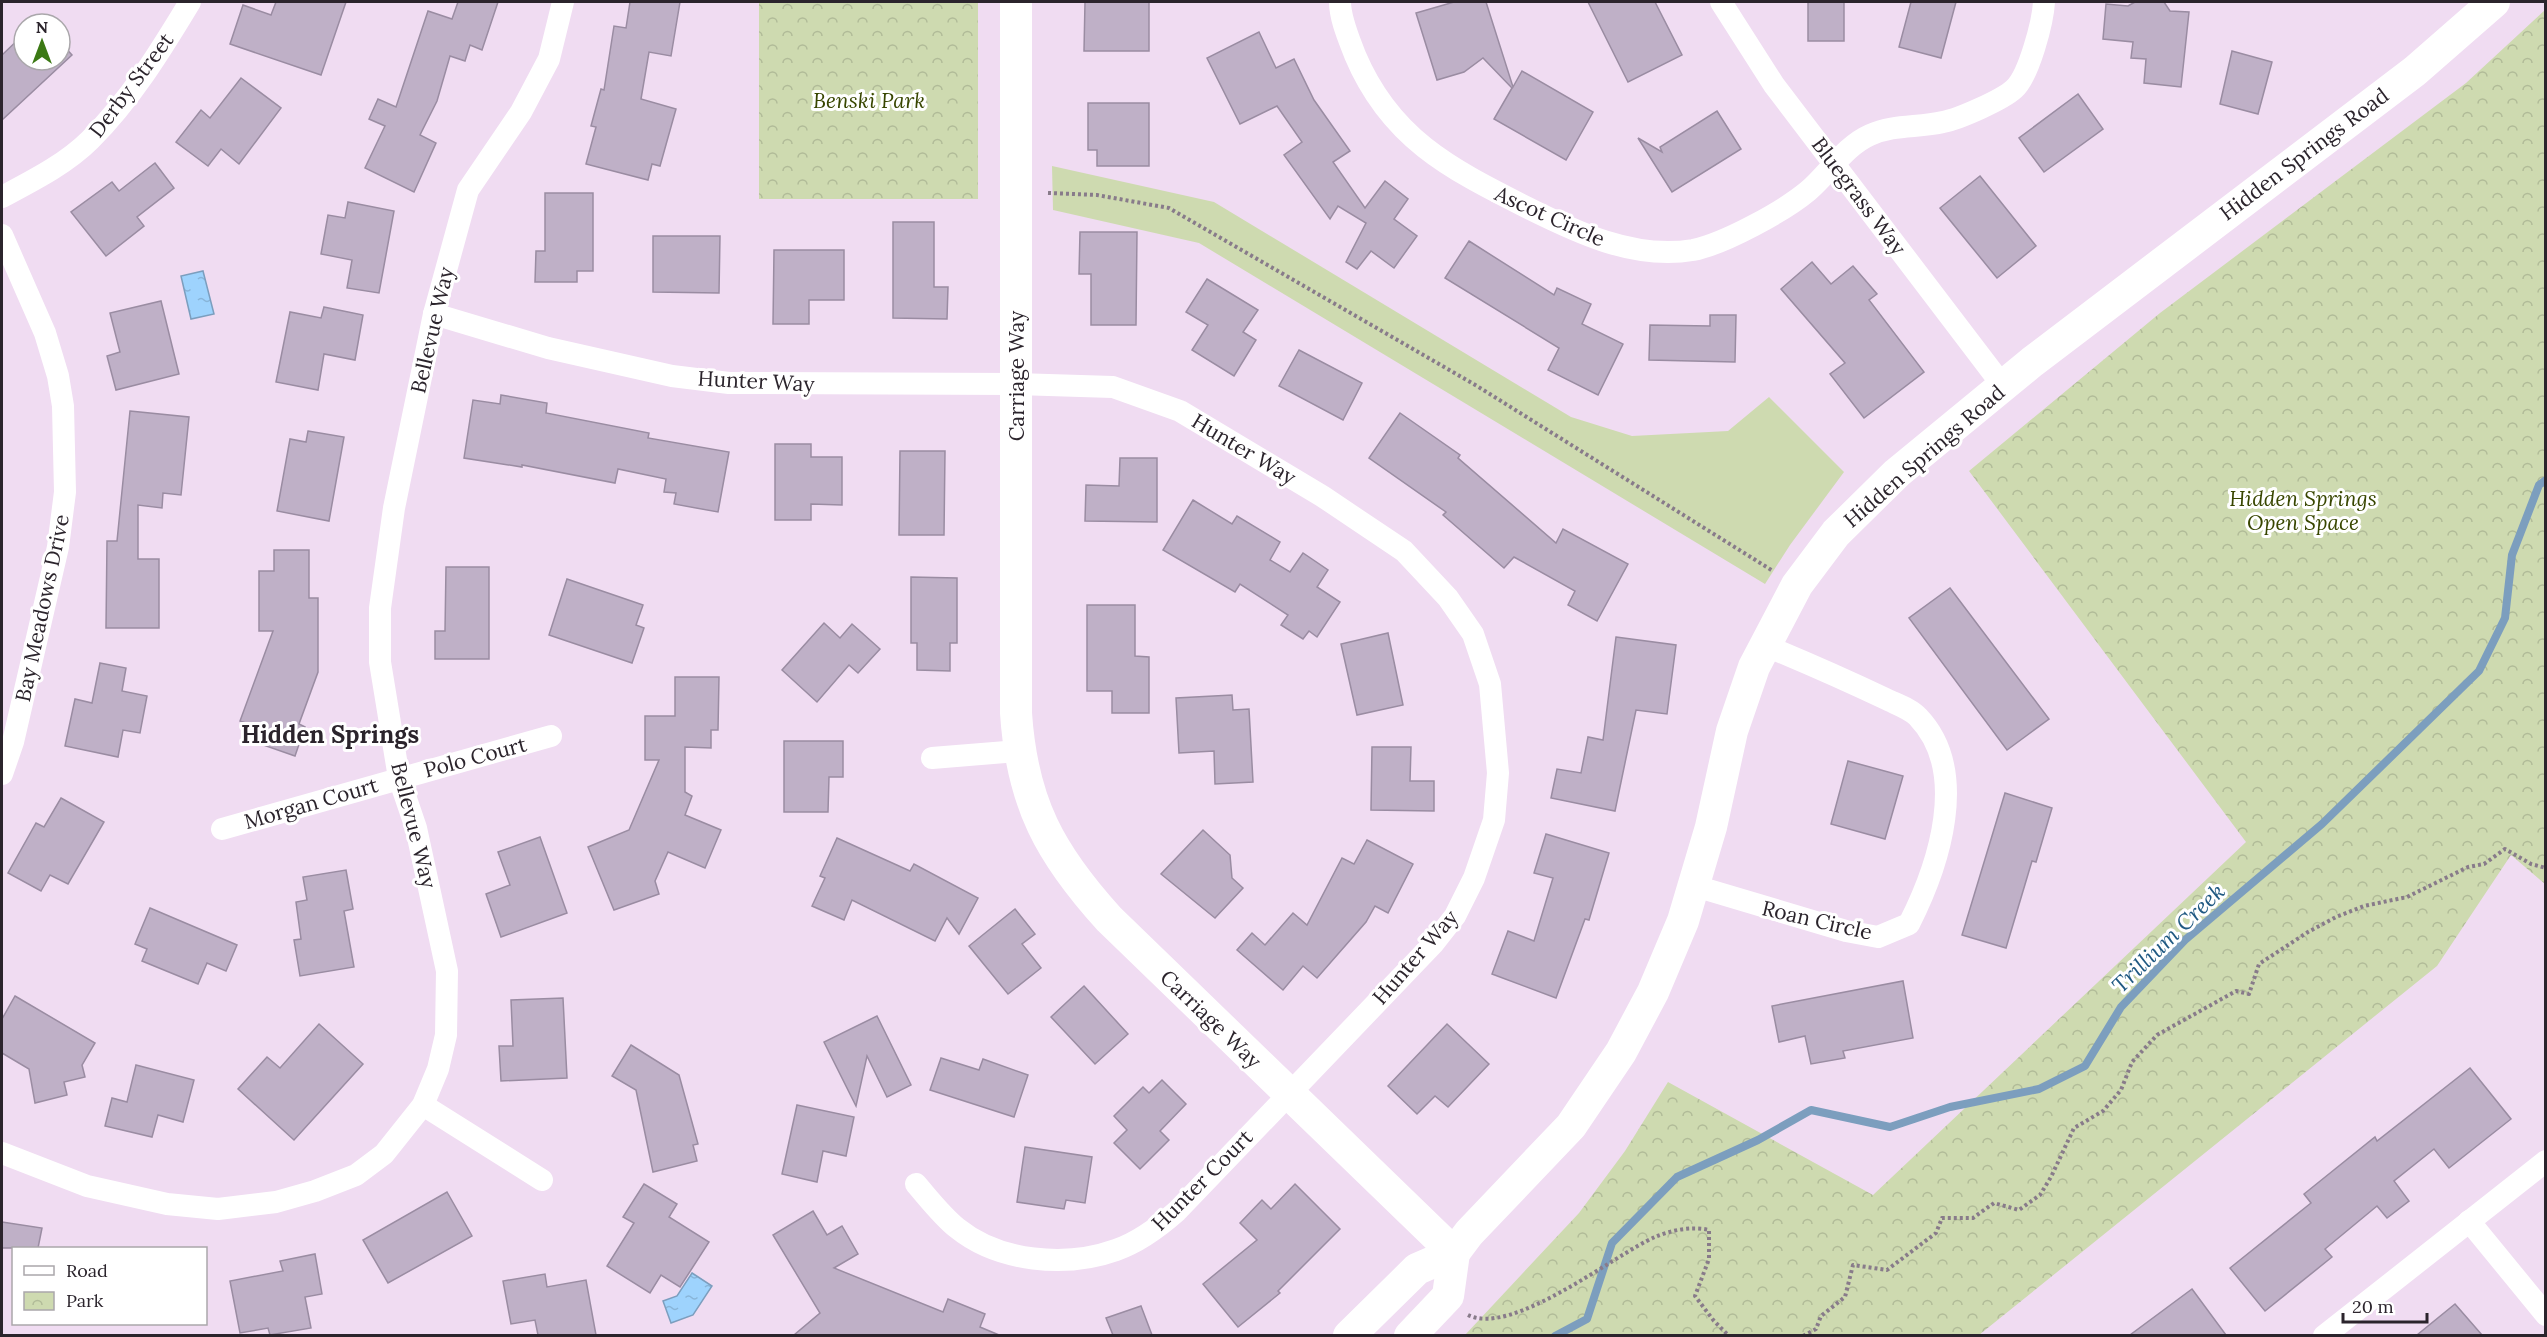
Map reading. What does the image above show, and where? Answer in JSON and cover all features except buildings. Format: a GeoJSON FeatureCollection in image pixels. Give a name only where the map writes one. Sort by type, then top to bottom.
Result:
{"type":"FeatureCollection","features":[{"type":"Feature","properties":{"kind":"main road","name":"Carriage Way"},"geometry":{"type":"LineString","coordinates":[[1016,2],[1016,713],[1019,751],[1026,785],[1041,823],[1078,883],[1116,926],[1454,1253]]}},
{"type":"Feature","properties":{"kind":"main road","name":"Hidden Springs Road"},"geometry":{"type":"LineString","coordinates":[[1349,1335],[1417,1269],[1454,1253],[1469,1233],[1552,1149],[1596,1093],[1653,992],[1676,940],[1695,886],[1732,730],[1764,645],[1797,585],[1822,550],[1864,503],[2003,386],[2152,268],[2415,71],[2494,2]]}},
{"type":"Feature","properties":{"kind":"main road"},"geometry":{"type":"LineString","coordinates":[[1410,1335],[1448,1296],[1454,1253]]}},
{"type":"Feature","properties":{"kind":"street","name":"Derby Street"},"geometry":{"type":"LineString","coordinates":[[2,197],[58,165],[90,140],[149,69],[190,2]]}},
{"type":"Feature","properties":{"kind":"street","name":"Bellevue Way"},"geometry":{"type":"LineString","coordinates":[[2,1153],[87,1186],[167,1204],[218,1209],[276,1202],[315,1191],[356,1175],[384,1154],[423,1105],[438,1069],[446,1035],[447,970],[416,828],[399,777],[380,662],[380,608],[394,508],[434,314],[468,190],[521,112],[549,59],[563,2]]}},
{"type":"Feature","properties":{"kind":"street","name":"Ascot Circle"},"geometry":{"type":"LineString","coordinates":[[1340,2],[1348,38],[1360,66],[1375,93],[1412,137],[1457,172],[1595,239],[1658,252],[1692,250],[1728,239],[1807,192],[1862,138],[1885,128],[1944,122],[1996,101],[2016,88],[2025,70],[2039,28],[2044,2]]}},
{"type":"Feature","properties":{"kind":"street","name":"Bluegrass Way"},"geometry":{"type":"LineString","coordinates":[[1721,2],[1774,85],[2003,386]]}},
{"type":"Feature","properties":{"kind":"street","name":"Bay Meadows Drive"},"geometry":{"type":"LineString","coordinates":[[2,235],[45,333],[58,376],[63,406],[65,492],[58,547],[13,742],[2,774]]}},
{"type":"Feature","properties":{"kind":"street","name":"Hunter Way"},"geometry":{"type":"LineString","coordinates":[[434,314],[548,348],[672,376],[729,383],[1016,384],[1113,387],[1180,411],[1322,496],[1404,551],[1448,598],[1473,634],[1490,684],[1498,773],[1494,820],[1474,878],[1455,916],[1432,944],[1287,1093]]}},
{"type":"Feature","properties":{"kind":"street","name":"Roan Circle"},"geometry":{"type":"LineString","coordinates":[[1695,886],[1846,931],[1878,937],[1910,924],[1923,897],[1934,859],[1947,804],[1945,765],[1937,742],[1917,715],[1850,681],[1764,645]]}},
{"type":"Feature","properties":{"kind":"street","name":"Polo Court"},"geometry":{"type":"LineString","coordinates":[[399,777],[551,736]]}},
{"type":"Feature","properties":{"kind":"street"},"geometry":{"type":"LineString","coordinates":[[932,758],[1019,751]]}},
{"type":"Feature","properties":{"kind":"street","name":"Morgan Court"},"geometry":{"type":"LineString","coordinates":[[222,829],[399,777]]}},
{"type":"Feature","properties":{"kind":"street","name":"Hunter Court"},"geometry":{"type":"LineString","coordinates":[[916,1184],[958,1229],[1002,1253],[1039,1259],[1097,1256],[1117,1250],[1157,1228],[1180,1208],[1287,1093]]}},
{"type":"Feature","properties":{"kind":"street"},"geometry":{"type":"LineString","coordinates":[[423,1105],[542,1180]]}},
{"type":"Feature","properties":{"kind":"street"},"geometry":{"type":"LineString","coordinates":[[2324,1335],[2546,1161]]}},
{"type":"Feature","properties":{"kind":"street"},"geometry":{"type":"LineString","coordinates":[[2469,1221],[2546,1315]]}},
{"type":"Feature","properties":{"kind":"path"},"geometry":{"type":"LineString","coordinates":[[1048,193],[1097,195],[1169,208],[1477,386],[1797,585]]}},
{"type":"Feature","properties":{"kind":"path"},"geometry":{"type":"LineString","coordinates":[[1803,1335],[1816,1329],[1821,1316],[1845,1297],[1853,1265],[1887,1270],[1936,1233],[1942,1218],[1973,1218],[1994,1203],[2019,1210],[2040,1195],[2051,1178],[2074,1128],[2103,1112],[2121,1090],[2132,1062],[2157,1035],[2236,991],[2249,994],[2259,964],[2308,932],[2355,910],[2407,897],[2468,867],[2484,864],[2505,849],[2531,864],[2546,868]]}},
{"type":"Feature","properties":{"kind":"path"},"geometry":{"type":"LineString","coordinates":[[1539,1310],[1624,1256],[1662,1235],[1686,1229],[1709,1230],[1709,1259],[1695,1296],[1714,1321],[1729,1335]]}},
{"type":"Feature","properties":{"kind":"path"},"geometry":{"type":"LineString","coordinates":[[1465,1312],[1474,1319],[1489,1323],[1512,1321]]}},
{"type":"Feature","properties":{"kind":"green space","name":"Benski Park"},"geometry":{"type":"Polygon","coordinates":[[[759,2],[978,2],[978,199],[759,199],[759,2]]]}},
{"type":"Feature","properties":{"kind":"green space","name":"Hidden Springs Open Space"},"geometry":{"type":"Polygon","coordinates":[[[2545,10],[2545,884],[2511,855],[2437,966],[1979,1335],[1465,1335],[1579,1213],[1625,1151],[1668,1082],[1873,1195],[2246,842],[1969,471],[2160,313],[2466,83],[2545,10]]]}},
{"type":"Feature","properties":{"kind":"green space"},"geometry":{"type":"Polygon","coordinates":[[[1052,166],[1214,202],[1571,417],[1632,436],[1728,431],[1769,397],[1844,472],[1790,545],[1765,584],[1199,243],[1053,210],[1052,166]]]}},
{"type":"Feature","properties":{"kind":"water"},"geometry":{"type":"Polygon","coordinates":[[[203,271],[214,314],[191,319],[181,276],[203,271]]]}},
{"type":"Feature","properties":{"kind":"water"},"geometry":{"type":"Polygon","coordinates":[[[692,1273],[712,1286],[693,1315],[671,1323],[663,1301],[677,1296],[692,1273]]]}},
{"type":"Feature","properties":{"kind":"waterway","name":"Trillium Creek"},"geometry":{"type":"LineString","coordinates":[[1555,1336],[1587,1319],[1612,1243],[1677,1177],[1758,1140],[1811,1110],[1890,1127],[1950,1107],[2039,1089],[2085,1066],[2121,1007],[2185,940],[2322,824],[2479,671],[2505,618],[2512,555],[2539,485],[2546,480]]}},
{"type":"Feature","properties":{"kind":"district","name":"Hidden Springs"},"geometry":{"type":"Point","coordinates":[330,734]}}]}
